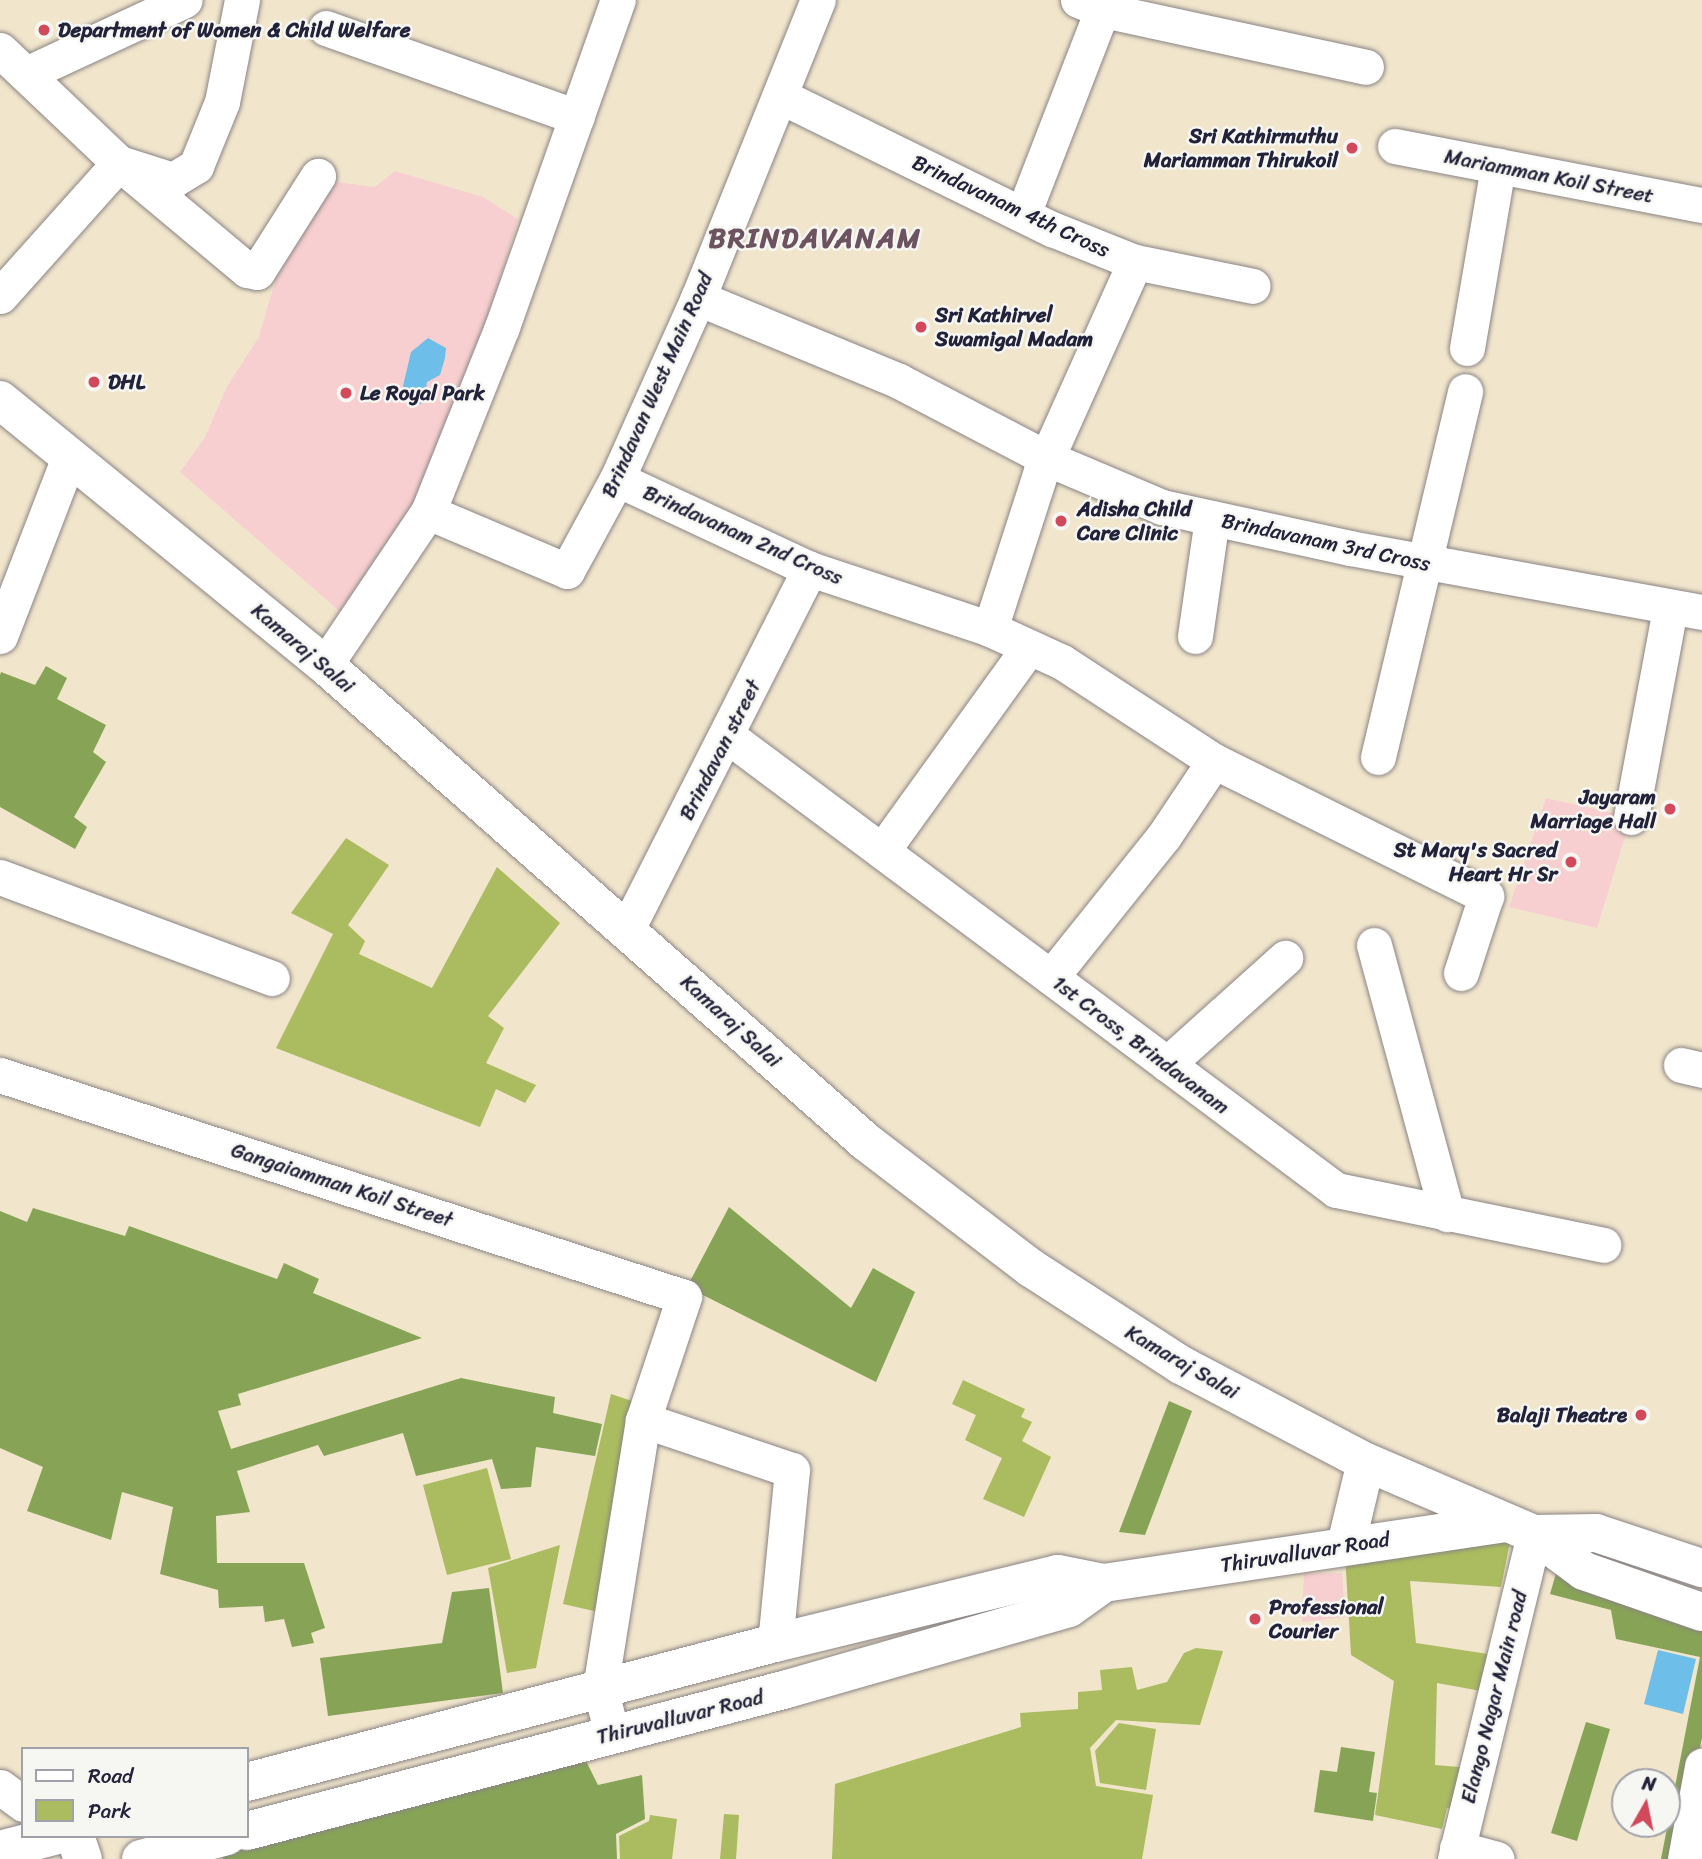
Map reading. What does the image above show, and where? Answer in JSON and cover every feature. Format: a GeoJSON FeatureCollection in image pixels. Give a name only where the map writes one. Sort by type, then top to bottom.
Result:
{"type":"FeatureCollection","features":[{"type":"Feature","properties":{"kind":"main road","name":"Kamaraj Salai"},"geometry":{"type":"LineString","coordinates":[[0,400],[325,665],[866,1142],[1031,1268],[1181,1365],[1366,1462],[1520,1529],[1584,1571],[1702,1612]]}},
{"type":"Feature","properties":{"kind":"main road"},"geometry":{"type":"LineString","coordinates":[[1346,1545],[1366,1462]]}},
{"type":"Feature","properties":{"kind":"main road","name":"Kamaraj Salai"},"geometry":{"type":"LineString","coordinates":[[1520,1529],[1596,1533],[1702,1569]]}},
{"type":"Feature","properties":{"kind":"main road","name":"Thiruvalluvar Road"},"geometry":{"type":"LineString","coordinates":[[248,1782],[775,1643],[1058,1574],[1104,1583],[1346,1545],[1520,1529]]}},
{"type":"Feature","properties":{"kind":"main road","name":"Thiruvalluvar Road"},"geometry":{"type":"LineString","coordinates":[[248,1831],[1069,1608],[1104,1583]]}},
{"type":"Feature","properties":{"kind":"main road"},"geometry":{"type":"LineString","coordinates":[[0,1850],[46,1838]]}},
{"type":"Feature","properties":{"kind":"main road"},"geometry":{"type":"LineString","coordinates":[[76,1838],[83,1859]]}},
{"type":"Feature","properties":{"kind":"main road"},"geometry":{"type":"LineString","coordinates":[[141,1859],[220,1838]]}},
{"type":"Feature","properties":{"kind":"street"},"geometry":{"type":"LineString","coordinates":[[26,74],[185,0]]}},
{"type":"Feature","properties":{"kind":"street"},"geometry":{"type":"LineString","coordinates":[[119,163],[173,180],[196,166],[222,102],[242,0]]}},
{"type":"Feature","properties":{"kind":"street"},"geometry":{"type":"LineString","coordinates":[[325,665],[428,512],[502,327],[618,0]]}},
{"type":"Feature","properties":{"kind":"street","name":"Brindavan West Main Road"},"geometry":{"type":"LineString","coordinates":[[428,512],[567,571],[617,480],[698,299],[818,0]]}},
{"type":"Feature","properties":{"kind":"street"},"geometry":{"type":"LineString","coordinates":[[1023,214],[1096,3],[1366,67]]}},
{"type":"Feature","properties":{"kind":"street"},"geometry":{"type":"LineString","coordinates":[[326,28],[577,117]]}},
{"type":"Feature","properties":{"kind":"street"},"geometry":{"type":"LineString","coordinates":[[0,50],[119,163],[247,270],[257,272],[318,176]]}},
{"type":"Feature","properties":{"kind":"street","name":"Brindavanam 4th Cross"},"geometry":{"type":"LineString","coordinates":[[780,96],[1023,214],[1136,262],[1253,286]]}},
{"type":"Feature","properties":{"kind":"street","name":"Mariamman Koil Street"},"geometry":{"type":"LineString","coordinates":[[1395,146],[1702,205]]}},
{"type":"Feature","properties":{"kind":"street"},"geometry":{"type":"LineString","coordinates":[[0,296],[119,163]]}},
{"type":"Feature","properties":{"kind":"street"},"geometry":{"type":"LineString","coordinates":[[1467,348],[1498,166]]}},
{"type":"Feature","properties":{"kind":"street"},"geometry":{"type":"LineString","coordinates":[[990,629],[1046,458],[1136,262]]}},
{"type":"Feature","properties":{"kind":"street","name":"Brindavanam 3rd Cross"},"geometry":{"type":"LineString","coordinates":[[698,299],[899,381],[1046,458],[1162,507],[1424,563],[1686,610]]}},
{"type":"Feature","properties":{"kind":"street"},"geometry":{"type":"LineString","coordinates":[[1378,757],[1465,391]]}},
{"type":"Feature","properties":{"kind":"street"},"geometry":{"type":"LineString","coordinates":[[0,636],[69,457]]}},
{"type":"Feature","properties":{"kind":"street","name":"Brindavanam 2nd Cross"},"geometry":{"type":"LineString","coordinates":[[617,480],[810,569],[990,629],[1029,647],[1102,687],[1214,761],[1486,896],[1461,972]]}},
{"type":"Feature","properties":{"kind":"street"},"geometry":{"type":"LineString","coordinates":[[1195,636],[1213,518]]}},
{"type":"Feature","properties":{"kind":"street","name":"Brindavan street"},"geometry":{"type":"LineString","coordinates":[[627,929],[729,737],[810,569]]}},
{"type":"Feature","properties":{"kind":"street"},"geometry":{"type":"LineString","coordinates":[[1631,817],[1686,610]]}},
{"type":"Feature","properties":{"kind":"street"},"geometry":{"type":"LineString","coordinates":[[882,851],[1029,647]]}},
{"type":"Feature","properties":{"kind":"street","name":"1st Cross, Brindavanam"},"geometry":{"type":"LineString","coordinates":[[729,737],[1335,1190],[1603,1245]]}},
{"type":"Feature","properties":{"kind":"street"},"geometry":{"type":"LineString","coordinates":[[1051,977],[1164,836],[1214,761]]}},
{"type":"Feature","properties":{"kind":"street"},"geometry":{"type":"LineString","coordinates":[[0,877],[272,978]]}},
{"type":"Feature","properties":{"kind":"street"},"geometry":{"type":"LineString","coordinates":[[1374,945],[1447,1214]]}},
{"type":"Feature","properties":{"kind":"street"},"geometry":{"type":"LineString","coordinates":[[1167,1064],[1285,958]]}},
{"type":"Feature","properties":{"kind":"street","name":"Gangaiamman Koil Street"},"geometry":{"type":"LineString","coordinates":[[0,1075],[684,1297],[643,1420]]}},
{"type":"Feature","properties":{"kind":"street"},"geometry":{"type":"LineString","coordinates":[[612,1734],[600,1688],[643,1420],[792,1470],[775,1643]]}},
{"type":"Feature","properties":{"kind":"street","name":"Elango Nagar Main road"},"geometry":{"type":"LineString","coordinates":[[1456,1853],[1520,1529]]}},
{"type":"Feature","properties":{"kind":"street"},"geometry":{"type":"LineString","coordinates":[[1685,1859],[1702,1766]]}},
{"type":"Feature","properties":{"kind":"street"},"geometry":{"type":"LineString","coordinates":[[0,1787],[21,1803]]}},
{"type":"Feature","properties":{"kind":"street"},"geometry":{"type":"LineString","coordinates":[[1456,1853],[1497,1859]]}},
{"type":"Feature","properties":{"kind":"shaded area","name":"Le Royal Park"},"geometry":{"type":"Polygon","coordinates":[[[395,171],[483,197],[518,219],[447,452],[345,616],[180,472],[204,439],[228,385],[259,337],[293,219],[320,180],[375,187],[395,171]]]}},
{"type":"Feature","properties":{"kind":"shaded area","name":"St Mary's Sacred Heart Hr Sr"},"geometry":{"type":"Polygon","coordinates":[[[1546,798],[1631,817],[1597,928],[1509,907],[1546,798]]]}},
{"type":"Feature","properties":{"kind":"shaded area"},"geometry":{"type":"Polygon","coordinates":[[[1342,1573],[1345,1617],[1302,1622],[1304,1574],[1342,1573]]]}},
{"type":"Feature","properties":{"kind":"green space"},"geometry":{"type":"Polygon","coordinates":[[[46,666],[67,678],[57,699],[106,725],[93,752],[106,762],[74,817],[87,827],[75,849],[0,807],[0,675],[1,672],[35,685],[46,666]]]}},
{"type":"Feature","properties":{"kind":"green space"},"geometry":{"type":"Polygon","coordinates":[[[346,838],[389,865],[348,925],[365,941],[359,954],[432,988],[497,867],[560,923],[488,1016],[504,1028],[486,1063],[536,1085],[525,1103],[496,1089],[480,1127],[276,1048],[333,934],[291,913],[346,838]]]}},
{"type":"Feature","properties":{"kind":"green space"},"geometry":{"type":"Polygon","coordinates":[[[729,1207],[851,1308],[873,1268],[915,1292],[876,1382],[687,1287],[729,1207]]]}},
{"type":"Feature","properties":{"kind":"green space"},"geometry":{"type":"Polygon","coordinates":[[[33,1208],[125,1236],[129,1226],[277,1279],[284,1263],[319,1279],[313,1293],[422,1338],[238,1394],[241,1405],[218,1411],[231,1449],[461,1378],[555,1397],[553,1413],[602,1424],[595,1456],[536,1447],[531,1487],[501,1489],[492,1459],[416,1476],[403,1433],[324,1456],[318,1445],[237,1471],[250,1512],[216,1516],[217,1563],[304,1563],[325,1628],[311,1633],[314,1643],[292,1647],[284,1619],[265,1622],[263,1606],[219,1608],[218,1590],[160,1574],[173,1507],[122,1492],[111,1540],[27,1511],[43,1467],[0,1448],[0,1211],[27,1222],[33,1208]]]}},
{"type":"Feature","properties":{"kind":"green space"},"geometry":{"type":"Polygon","coordinates":[[[963,1380],[1025,1409],[1021,1417],[1032,1422],[1022,1441],[1051,1457],[1024,1517],[983,1499],[1002,1458],[965,1440],[976,1415],[952,1404],[963,1380]]]}},
{"type":"Feature","properties":{"kind":"green space"},"geometry":{"type":"Polygon","coordinates":[[[611,1394],[641,1404],[607,1614],[563,1604],[611,1394]]]}},
{"type":"Feature","properties":{"kind":"green space"},"geometry":{"type":"Polygon","coordinates":[[[1169,1401],[1192,1411],[1145,1535],[1119,1532],[1169,1401]]]}},
{"type":"Feature","properties":{"kind":"green space"},"geometry":{"type":"Polygon","coordinates":[[[487,1468],[511,1559],[447,1575],[423,1485],[487,1468]]]}},
{"type":"Feature","properties":{"kind":"green space"},"geometry":{"type":"Polygon","coordinates":[[[1512,1532],[1501,1587],[1410,1581],[1416,1643],[1488,1654],[1481,1691],[1437,1683],[1435,1765],[1471,1768],[1462,1807],[1447,1808],[1442,1829],[1375,1815],[1394,1681],[1351,1655],[1345,1554],[1512,1532]]]}},
{"type":"Feature","properties":{"kind":"green space"},"geometry":{"type":"Polygon","coordinates":[[[560,1545],[536,1668],[507,1673],[488,1568],[560,1545]]]}},
{"type":"Feature","properties":{"kind":"green space"},"geometry":{"type":"Polygon","coordinates":[[[1559,1563],[1702,1617],[1702,1738],[1677,1859],[1661,1859],[1665,1838],[1681,1838],[1681,1768],[1679,1768],[1700,1657],[1616,1639],[1611,1610],[1550,1594],[1559,1563]]]}},
{"type":"Feature","properties":{"kind":"green space"},"geometry":{"type":"Polygon","coordinates":[[[489,1588],[503,1693],[328,1716],[320,1658],[442,1643],[452,1592],[489,1588]]]}},
{"type":"Feature","properties":{"kind":"green space"},"geometry":{"type":"Polygon","coordinates":[[[1196,1648],[1223,1651],[1200,1725],[1116,1720],[1090,1748],[1096,1786],[1153,1795],[1142,1859],[832,1859],[835,1784],[1021,1727],[1020,1713],[1078,1709],[1078,1692],[1102,1690],[1100,1670],[1132,1667],[1137,1690],[1167,1682],[1184,1653],[1196,1648]]]}},
{"type":"Feature","properties":{"kind":"green space"},"geometry":{"type":"Polygon","coordinates":[[[1586,1722],[1610,1729],[1577,1841],[1551,1833],[1586,1722]]]}},
{"type":"Feature","properties":{"kind":"green space"},"geometry":{"type":"Polygon","coordinates":[[[1119,1723],[1156,1729],[1146,1790],[1100,1783],[1095,1751],[1119,1723]]]}},
{"type":"Feature","properties":{"kind":"green space"},"geometry":{"type":"Polygon","coordinates":[[[1341,1747],[1375,1752],[1369,1792],[1377,1793],[1373,1821],[1314,1812],[1320,1770],[1337,1772],[1341,1747]]]}},
{"type":"Feature","properties":{"kind":"green space"},"geometry":{"type":"Polygon","coordinates":[[[583,1755],[598,1785],[642,1775],[645,1819],[616,1834],[617,1859],[223,1859],[219,1847],[583,1755]]]}},
{"type":"Feature","properties":{"kind":"green space"},"geometry":{"type":"Polygon","coordinates":[[[724,1814],[739,1815],[736,1859],[720,1859],[724,1814]]]}},
{"type":"Feature","properties":{"kind":"green space"},"geometry":{"type":"Polygon","coordinates":[[[650,1815],[677,1819],[672,1859],[620,1859],[619,1836],[649,1821],[650,1815]]]}},
{"type":"Feature","properties":{"kind":"water"},"geometry":{"type":"Polygon","coordinates":[[[428,338],[446,348],[445,358],[440,375],[427,382],[424,402],[414,407],[408,402],[403,386],[411,352],[428,338]]]}},
{"type":"Feature","properties":{"kind":"water"},"geometry":{"type":"Polygon","coordinates":[[[1658,1650],[1696,1659],[1683,1714],[1644,1704],[1658,1650]]]}},
{"type":"Feature","properties":{"kind":"place","name":"Department of Women & Child Welfare"},"geometry":{"type":"Point","coordinates":[44,30]}},
{"type":"Feature","properties":{"kind":"place","name":"Sri Kathirmuthu Mariamman Thirukoil"},"geometry":{"type":"Point","coordinates":[1352,148]}},
{"type":"Feature","properties":{"kind":"place","name":"Sri Kathirvel Swamigal Madam"},"geometry":{"type":"Point","coordinates":[921,327]}},
{"type":"Feature","properties":{"kind":"place","name":"DHL"},"geometry":{"type":"Point","coordinates":[94,382]}},
{"type":"Feature","properties":{"kind":"place","name":"Le Royal Park"},"geometry":{"type":"Point","coordinates":[346,393]}},
{"type":"Feature","properties":{"kind":"place","name":"Adisha Child Care Clinic"},"geometry":{"type":"Point","coordinates":[1061,521]}},
{"type":"Feature","properties":{"kind":"place","name":"Jayaram Marriage Hall"},"geometry":{"type":"Point","coordinates":[1670,809]}},
{"type":"Feature","properties":{"kind":"place","name":"St Mary's Sacred Heart Hr Sr"},"geometry":{"type":"Point","coordinates":[1571,862]}},
{"type":"Feature","properties":{"kind":"place","name":"Balaji Theatre"},"geometry":{"type":"Point","coordinates":[1641,1415]}},
{"type":"Feature","properties":{"kind":"place","name":"Professional Courier"},"geometry":{"type":"Point","coordinates":[1255,1619]}},
{"type":"Feature","properties":{"kind":"district","name":"BRINDAVANAM"},"geometry":{"type":"Point","coordinates":[815,238]}}]}
